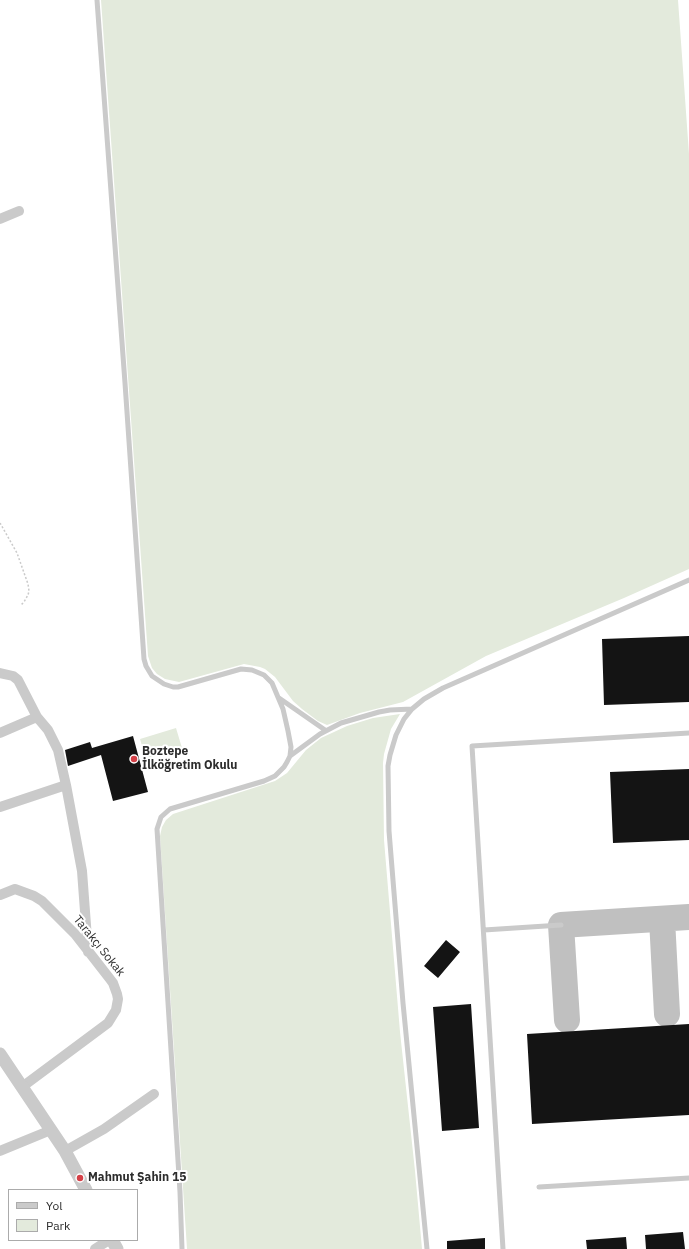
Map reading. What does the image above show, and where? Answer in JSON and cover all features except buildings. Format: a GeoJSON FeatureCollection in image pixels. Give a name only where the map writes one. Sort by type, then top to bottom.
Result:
{"type":"FeatureCollection","features":[{"type":"Feature","properties":{"kind":"street"},"geometry":{"type":"LineString","coordinates":[[0,219],[20,211]]}},
{"type":"Feature","properties":{"kind":"street"},"geometry":{"type":"LineString","coordinates":[[0,673],[13,676],[18,680],[37,717],[48,730],[58,750],[82,871],[88,952]]}},
{"type":"Feature","properties":{"kind":"street"},"geometry":{"type":"LineString","coordinates":[[0,733],[37,717]]}},
{"type":"Feature","properties":{"kind":"street"},"geometry":{"type":"LineString","coordinates":[[0,807],[66,785]]}},
{"type":"Feature","properties":{"kind":"street","name":"Tarakçı Sokak"},"geometry":{"type":"LineString","coordinates":[[0,895],[15,889],[25,892],[38,899],[49,908],[66,924],[110,979],[116,988],[118,999],[116,1010],[108,1023],[22,1087]]}},
{"type":"Feature","properties":{"kind":"street"},"geometry":{"type":"LineString","coordinates":[[0,1054],[52,1130],[85,1189]]}},
{"type":"Feature","properties":{"kind":"street"},"geometry":{"type":"LineString","coordinates":[[65,1151],[104,1129],[154,1094]]}},
{"type":"Feature","properties":{"kind":"street"},"geometry":{"type":"LineString","coordinates":[[0,1151],[52,1130]]}},
{"type":"Feature","properties":{"kind":"street"},"geometry":{"type":"LineString","coordinates":[[95,1249],[109,1241]]}},
{"type":"Feature","properties":{"kind":"lane"},"geometry":{"type":"LineString","coordinates":[[97,0],[144,659],[152,676],[164,684],[173,687],[178,687],[241,669],[258,672],[272,683],[279,698],[283,709],[291,747],[290,756],[284,767],[275,776],[270,779],[170,810],[161,817],[157,829],[180,1192],[182,1249]]}},
{"type":"Feature","properties":{"kind":"lane"},"geometry":{"type":"LineString","coordinates":[[427,1249],[402,1003],[389,831],[388,766],[393,743],[399,727],[412,710],[424,699],[443,688],[689,580]]}},
{"type":"Feature","properties":{"kind":"lane"},"geometry":{"type":"LineString","coordinates":[[279,698],[325,730]]}},
{"type":"Feature","properties":{"kind":"lane"},"geometry":{"type":"LineString","coordinates":[[290,756],[325,730],[341,723],[369,714],[390,710],[412,710]]}},
{"type":"Feature","properties":{"kind":"lane"},"geometry":{"type":"LineString","coordinates":[[503,1249],[472,746],[689,733]]}},
{"type":"Feature","properties":{"kind":"lane"},"geometry":{"type":"LineString","coordinates":[[484,930],[561,925]]}},
{"type":"Feature","properties":{"kind":"lane"},"geometry":{"type":"LineString","coordinates":[[539,1186],[689,1178]]}},
{"type":"Feature","properties":{"kind":"path"},"geometry":{"type":"LineString","coordinates":[[0,523],[17,553],[28,584],[28,596],[21,605]]}},
{"type":"Feature","properties":{"kind":"green space"},"geometry":{"type":"Polygon","coordinates":[[[101,0],[678,0],[689,154],[689,569],[486,656],[403,702],[360,713],[327,725],[318,721],[302,709],[293,701],[275,677],[260,667],[244,664],[179,682],[165,679],[157,674],[152,668],[148,656],[101,0]]]}},
{"type":"Feature","properties":{"kind":"green space"},"geometry":{"type":"Polygon","coordinates":[[[400,714],[391,729],[384,754],[384,840],[400,1032],[422,1249],[187,1249],[160,836],[162,827],[166,820],[173,814],[275,781],[287,773],[306,750],[321,738],[347,726],[373,718],[400,714]]]}},
{"type":"Feature","properties":{"kind":"green space"},"geometry":{"type":"Polygon","coordinates":[[[176,728],[182,748],[146,759],[140,739],[176,728]]]}},
{"type":"Feature","properties":{"kind":"taxiway"},"geometry":{"type":"LineString","coordinates":[[567,1020],[561,925],[689,917]]}},
{"type":"Feature","properties":{"kind":"taxiway"},"geometry":{"type":"LineString","coordinates":[[662,919],[667,1014]]}},
{"type":"Feature","properties":{"kind":"place","name":"Boztepe İlköğretim Okulu"},"geometry":{"type":"Point","coordinates":[134,759]}},
{"type":"Feature","properties":{"kind":"place","name":"Mahmut Şahin 15"},"geometry":{"type":"Point","coordinates":[80,1178]}}]}
